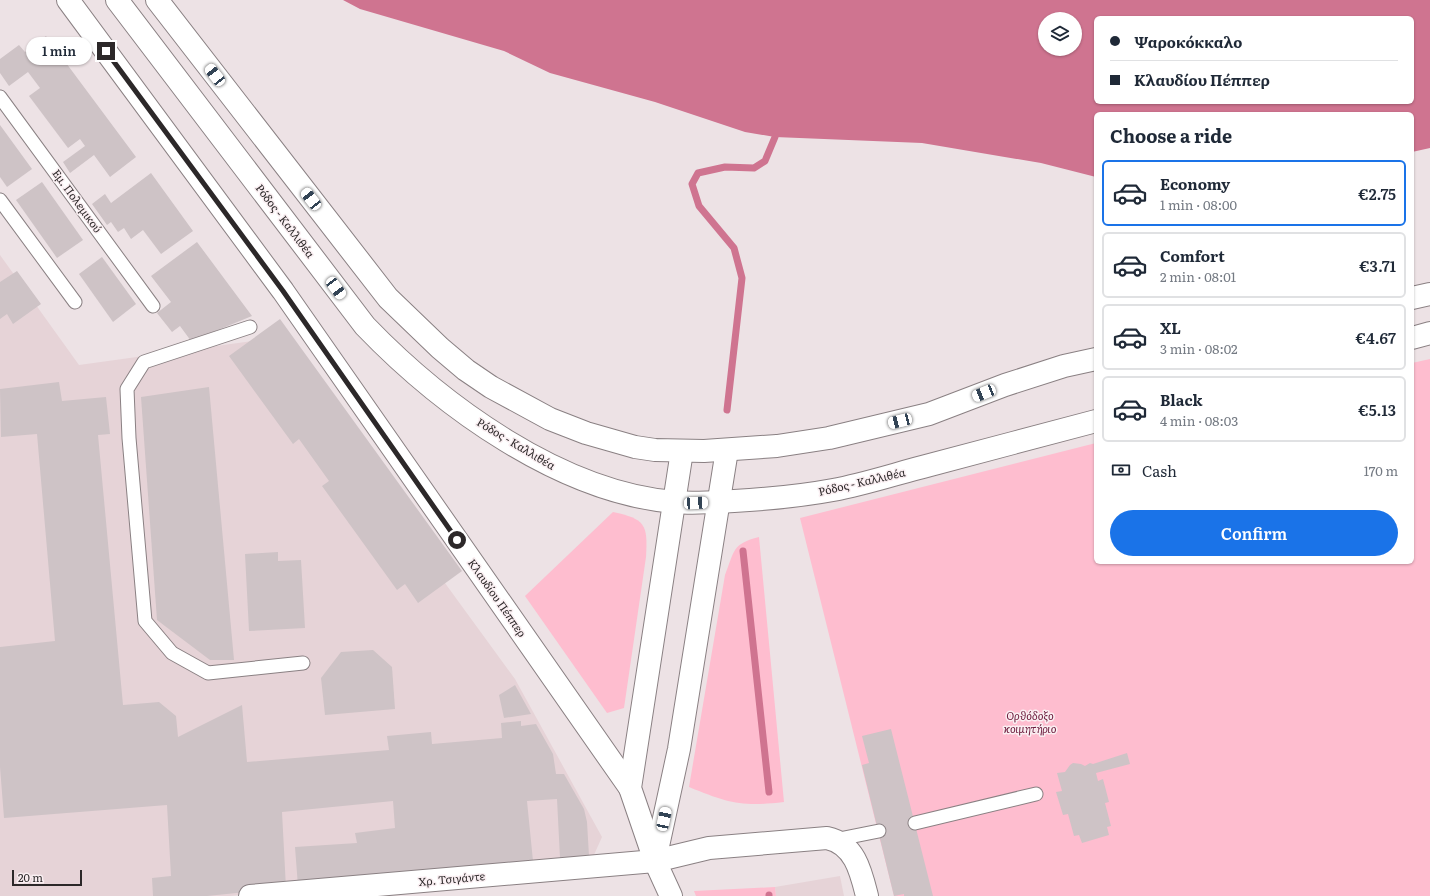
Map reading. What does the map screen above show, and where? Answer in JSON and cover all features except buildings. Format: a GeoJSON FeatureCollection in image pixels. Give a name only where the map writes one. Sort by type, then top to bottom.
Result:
{"type":"FeatureCollection","features":[{"type":"Feature","properties":{"kind":"main road","name":"Κλαυδίου Πέππερ"},"geometry":{"type":"LineString","coordinates":[[68,0],[283,291],[630,788]]}},
{"type":"Feature","properties":{"kind":"main road","name":"Ρόδος - Καλλιθέα"},"geometry":{"type":"LineString","coordinates":[[117,0],[365,326],[389,351],[445,399],[536,458],[590,482],[650,499],[674,502],[718,502],[787,497],[836,490],[1094,422]]}},
{"type":"Feature","properties":{"kind":"main road"},"geometry":{"type":"LineString","coordinates":[[157,0],[388,298],[440,348],[491,387],[550,419],[635,447],[682,451],[727,450],[777,446],[830,438],[921,416],[1005,385],[1064,366],[1094,359]]}},
{"type":"Feature","properties":{"kind":"main road"},"geometry":{"type":"LineString","coordinates":[[1414,298],[1430,294]]}},
{"type":"Feature","properties":{"kind":"main road"},"geometry":{"type":"LineString","coordinates":[[1414,337],[1430,333]]}},
{"type":"Feature","properties":{"kind":"main road"},"geometry":{"type":"LineString","coordinates":[[655,861],[679,749],[727,450]]}},
{"type":"Feature","properties":{"kind":"main road"},"geometry":{"type":"LineString","coordinates":[[671,896],[655,861],[630,788],[682,451]]}},
{"type":"Feature","properties":{"kind":"main road","name":"Χρ. Τσιγάντε"},"geometry":{"type":"LineString","coordinates":[[250,896],[655,861],[709,848],[827,838],[834,840]]}},
{"type":"Feature","properties":{"kind":"main road"},"geometry":{"type":"LineString","coordinates":[[834,840],[850,851],[855,859],[867,896]]}},
{"type":"Feature","properties":{"kind":"lane","name":"Εμ. Πολεμικού"},"geometry":{"type":"LineString","coordinates":[[0,97],[153,306]]}},
{"type":"Feature","properties":{"kind":"lane"},"geometry":{"type":"LineString","coordinates":[[0,200],[75,302]]}},
{"type":"Feature","properties":{"kind":"lane"},"geometry":{"type":"LineString","coordinates":[[250,327],[144,362],[127,390],[129,438],[144,621],[172,653],[208,673],[304,663]]}},
{"type":"Feature","properties":{"kind":"lane"},"geometry":{"type":"LineString","coordinates":[[914,823],[1036,794]]}},
{"type":"Feature","properties":{"kind":"lane"},"geometry":{"type":"LineString","coordinates":[[834,840],[879,831]]}},
{"type":"Feature","properties":{"kind":"shaded area"},"geometry":{"type":"Polygon","coordinates":[[[343,0],[1430,0],[1430,148],[1414,152],[1414,112],[1094,112],[1094,176],[1041,163],[922,143],[775,137],[745,132],[655,102],[550,73],[504,51],[360,9],[343,0]]]}},
{"type":"Feature","properties":{"kind":"shaded area"},"geometry":{"type":"Polygon","coordinates":[[[0,255],[79,365],[267,339],[515,679],[602,837],[593,857],[230,896],[0,896],[0,255]]]}},
{"type":"Feature","properties":{"kind":"shaded area"},"geometry":{"type":"Polygon","coordinates":[[[840,876],[844,896],[776,896],[775,887],[840,876]]]}},
{"type":"Feature","properties":{"kind":"green space","name":"Ορθόδοξο κοιμητήριο"},"geometry":{"type":"Polygon","coordinates":[[[1430,359],[1430,896],[894,896],[800,518],[1094,444],[1094,564],[1414,564],[1414,363],[1430,359]]]}},
{"type":"Feature","properties":{"kind":"green space"},"geometry":{"type":"Polygon","coordinates":[[[613,512],[632,517],[642,525],[645,530],[646,537],[646,557],[624,708],[607,713],[525,596],[613,512]]]}},
{"type":"Feature","properties":{"kind":"green space"},"geometry":{"type":"Polygon","coordinates":[[[759,537],[784,802],[746,804],[714,797],[689,787],[725,575],[736,549],[744,542],[759,537]]]}},
{"type":"Feature","properties":{"kind":"green space"},"geometry":{"type":"Polygon","coordinates":[[[775,887],[776,896],[696,896],[694,891],[775,887]]]}},
{"type":"Feature","properties":{"kind":"waterway"},"geometry":{"type":"LineString","coordinates":[[727,410],[742,278],[734,248],[699,206],[692,184],[698,173],[725,167],[754,168],[765,161],[775,137]]}},
{"type":"Feature","properties":{"kind":"waterway"},"geometry":{"type":"LineString","coordinates":[[743,551],[769,792]]}},
{"type":"Feature","properties":{"kind":"route"},"geometry":{"type":"LineString","coordinates":[[106,51],[283,291],[457,540]]}}]}
